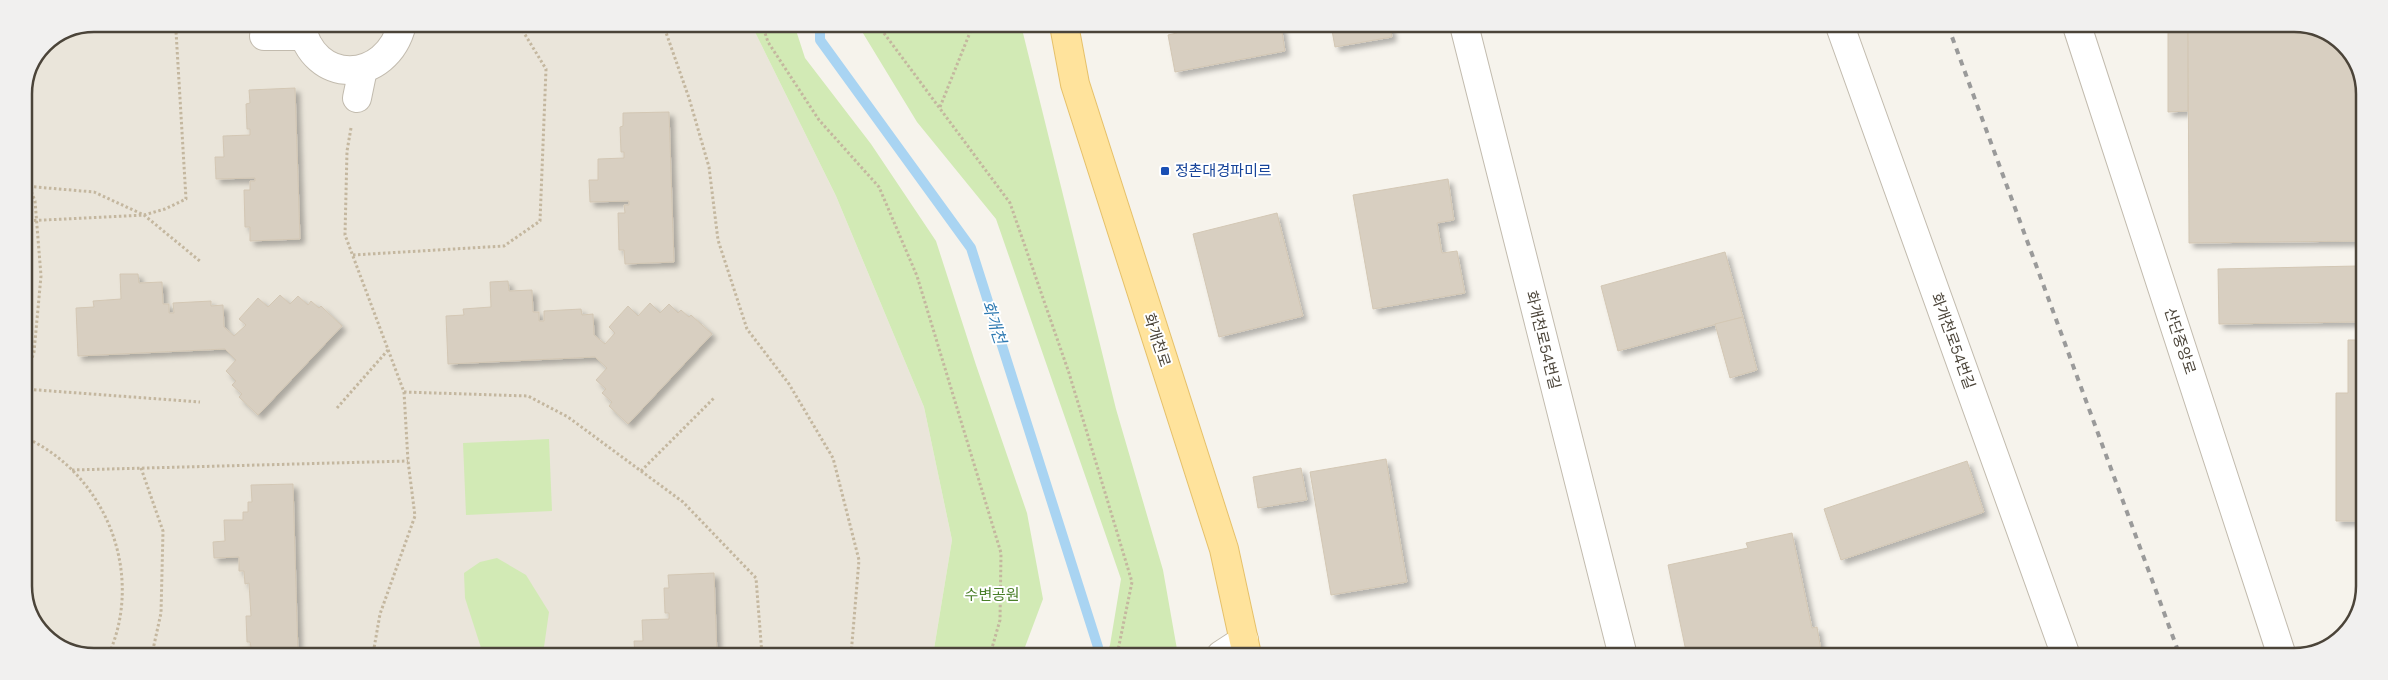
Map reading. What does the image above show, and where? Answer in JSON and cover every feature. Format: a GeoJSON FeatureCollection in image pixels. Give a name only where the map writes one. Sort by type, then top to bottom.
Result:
{"type":"FeatureCollection","features":[{"type":"Feature","properties":{"kind":"main road","name":"화개천로"},"geometry":{"type":"LineString","coordinates":[[1065,32],[1075,84],[1224,549],[1246,647]]}},
{"type":"Feature","properties":{"kind":"street"},"geometry":{"type":"LineString","coordinates":[[264,36],[289,32]]}},
{"type":"Feature","properties":{"kind":"street"},"geometry":{"type":"LineString","coordinates":[[303,32],[310,49],[327,64],[348,70],[363,69],[377,63],[388,54],[398,39],[400,32]]}},
{"type":"Feature","properties":{"kind":"street","name":"화개천로54번길"},"geometry":{"type":"LineString","coordinates":[[1466,32],[1621,648]]}},
{"type":"Feature","properties":{"kind":"street","name":"화개천로54번길"},"geometry":{"type":"LineString","coordinates":[[1842,32],[2063,648]]}},
{"type":"Feature","properties":{"kind":"street","name":"산단중앙로"},"geometry":{"type":"LineString","coordinates":[[2079,32],[2279,648]]}},
{"type":"Feature","properties":{"kind":"street"},"geometry":{"type":"LineString","coordinates":[[357,98],[363,69]]}},
{"type":"Feature","properties":{"kind":"path"},"geometry":{"type":"LineString","coordinates":[[32,220],[144,215],[164,209],[186,199],[176,32]]}},
{"type":"Feature","properties":{"kind":"path"},"geometry":{"type":"LineString","coordinates":[[353,255],[504,246],[540,221],[546,69],[523,32]]}},
{"type":"Feature","properties":{"kind":"path"},"geometry":{"type":"LineString","coordinates":[[666,32],[689,98],[709,168],[718,240],[747,328],[789,384],[833,458],[859,560],[852,648]]}},
{"type":"Feature","properties":{"kind":"path"},"geometry":{"type":"LineString","coordinates":[[765,32],[768,42],[819,120],[879,187],[917,276],[1001,553],[1000,620],[992,648]]}},
{"type":"Feature","properties":{"kind":"path"},"geometry":{"type":"LineString","coordinates":[[883,32],[1010,203],[1069,373],[1132,582],[1118,648]]}},
{"type":"Feature","properties":{"kind":"path"},"geometry":{"type":"LineString","coordinates":[[939,108],[970,32]]}},
{"type":"Feature","properties":{"kind":"path"},"geometry":{"type":"LineString","coordinates":[[357,98],[347,151],[345,235],[404,392],[408,461],[415,516],[380,614],[374,648]]}},
{"type":"Feature","properties":{"kind":"path"},"geometry":{"type":"LineString","coordinates":[[32,188],[94,192],[144,215],[201,262]]}},
{"type":"Feature","properties":{"kind":"path"},"geometry":{"type":"LineString","coordinates":[[32,194],[35,201],[41,276],[33,356]]}},
{"type":"Feature","properties":{"kind":"path"},"geometry":{"type":"LineString","coordinates":[[336,408],[388,350]]}},
{"type":"Feature","properties":{"kind":"path"},"geometry":{"type":"LineString","coordinates":[[33,390],[200,402]]}},
{"type":"Feature","properties":{"kind":"path"},"geometry":{"type":"LineString","coordinates":[[404,392],[528,396],[568,417],[683,502],[756,578],[761,648]]}},
{"type":"Feature","properties":{"kind":"path"},"geometry":{"type":"LineString","coordinates":[[642,471],[715,397]]}},
{"type":"Feature","properties":{"kind":"path"},"geometry":{"type":"LineString","coordinates":[[33,442],[61,459],[83,480],[100,505],[113,533],[121,562],[123,592],[119,623],[112,648]]}},
{"type":"Feature","properties":{"kind":"path"},"geometry":{"type":"LineString","coordinates":[[72,470],[408,461]]}},
{"type":"Feature","properties":{"kind":"path"},"geometry":{"type":"LineString","coordinates":[[140,468],[162,531],[161,613],[153,648]]}},
{"type":"Feature","properties":{"kind":"shaded area"},"geometry":{"type":"Polygon","coordinates":[[[94,32],[755,32],[836,196],[924,407],[952,540],[934,648],[94,648],[70,643],[60,637],[45,623],[37,610],[33,590],[32,94],[37,70],[43,60],[60,43],[70,37],[94,32]]]}},
{"type":"Feature","properties":{"kind":"green space","name":"수변공원"},"geometry":{"type":"Polygon","coordinates":[[[755,32],[797,32],[805,58],[871,144],[936,241],[1027,513],[1043,599],[1025,648],[934,648],[952,540],[924,407],[836,196],[755,32]]]}},
{"type":"Feature","properties":{"kind":"green space"},"geometry":{"type":"Polygon","coordinates":[[[862,32],[1023,32],[1116,409],[1163,570],[1177,648],[1109,648],[1121,579],[996,219],[917,122],[862,32]]]}},
{"type":"Feature","properties":{"kind":"green space"},"geometry":{"type":"Polygon","coordinates":[[[549,439],[552,511],[466,515],[463,443],[549,439]]]}},
{"type":"Feature","properties":{"kind":"green space"},"geometry":{"type":"Polygon","coordinates":[[[497,558],[526,575],[549,612],[544,648],[481,648],[465,598],[464,573],[480,562],[497,558]]]}},
{"type":"Feature","properties":{"kind":"building"},"geometry":{"type":"Polygon","coordinates":[[[1282,32],[1285,51],[1175,72],[1168,35],[1177,33],[1282,32]]]}},
{"type":"Feature","properties":{"kind":"building"},"geometry":{"type":"Polygon","coordinates":[[[1332,32],[1391,32],[1392,37],[1335,47],[1332,32]]]}},
{"type":"Feature","properties":{"kind":"building"},"geometry":{"type":"Polygon","coordinates":[[[2168,32],[2188,32],[2188,111],[2168,112],[2168,32]]]}},
{"type":"Feature","properties":{"kind":"building"},"geometry":{"type":"Polygon","coordinates":[[[2188,32],[2294,32],[2318,37],[2335,48],[2351,70],[2355,90],[2355,241],[2189,243],[2188,32]]]}},
{"type":"Feature","properties":{"kind":"building"},"geometry":{"type":"Polygon","coordinates":[[[295,88],[300,239],[250,241],[250,227],[245,227],[244,190],[250,190],[250,181],[255,181],[255,178],[216,179],[215,157],[224,157],[223,136],[250,135],[250,129],[247,129],[246,104],[250,103],[249,90],[295,88]]]}},
{"type":"Feature","properties":{"kind":"building"},"geometry":{"type":"Polygon","coordinates":[[[669,112],[674,262],[625,264],[624,250],[619,250],[618,213],[625,213],[624,205],[629,205],[629,201],[590,202],[589,180],[598,180],[598,159],[624,158],[624,152],[621,152],[620,127],[623,126],[623,113],[669,112]]]}},
{"type":"Feature","properties":{"kind":"building"},"geometry":{"type":"Polygon","coordinates":[[[1448,179],[1454,220],[1437,223],[1442,253],[1457,251],[1465,293],[1373,309],[1353,195],[1448,179]]]}},
{"type":"Feature","properties":{"kind":"building"},"geometry":{"type":"Polygon","coordinates":[[[1277,213],[1303,316],[1219,337],[1193,234],[1277,213]]]}},
{"type":"Feature","properties":{"kind":"building"},"geometry":{"type":"Polygon","coordinates":[[[1725,252],[1743,317],[1618,351],[1601,286],[1725,252]]]}},
{"type":"Feature","properties":{"kind":"building"},"geometry":{"type":"Polygon","coordinates":[[[2355,266],[2355,322],[2219,324],[2218,269],[2355,266]]]}},
{"type":"Feature","properties":{"kind":"building"},"geometry":{"type":"Polygon","coordinates":[[[120,274],[138,274],[139,283],[162,282],[163,304],[169,304],[169,313],[174,313],[173,303],[211,301],[211,306],[223,305],[224,327],[234,336],[246,325],[239,319],[258,298],[268,307],[280,295],[290,304],[298,296],[308,305],[311,301],[319,308],[321,306],[342,326],[258,415],[239,397],[242,394],[232,385],[236,381],[226,371],[236,360],[225,349],[78,356],[76,308],[94,307],[93,301],[121,299],[120,274]]]}},
{"type":"Feature","properties":{"kind":"building"},"geometry":{"type":"Polygon","coordinates":[[[508,281],[509,291],[532,290],[533,312],[539,312],[539,321],[544,321],[544,311],[581,309],[582,315],[593,314],[594,335],[605,344],[615,333],[609,327],[628,306],[638,316],[650,303],[660,313],[669,304],[678,313],[681,310],[689,317],[691,315],[712,334],[628,424],[609,406],[612,402],[602,393],[606,389],[596,380],[607,368],[595,357],[448,364],[446,316],[464,315],[463,309],[491,307],[490,282],[508,281]]]}},
{"type":"Feature","properties":{"kind":"building"},"geometry":{"type":"Polygon","coordinates":[[[1743,317],[1757,370],[1730,378],[1715,324],[1743,317]]]}},
{"type":"Feature","properties":{"kind":"building"},"geometry":{"type":"Polygon","coordinates":[[[2348,340],[2356,340],[2356,521],[2336,521],[2336,393],[2348,393],[2348,340]]]}},
{"type":"Feature","properties":{"kind":"building"},"geometry":{"type":"Polygon","coordinates":[[[1386,459],[1407,582],[1331,595],[1310,472],[1386,459]]]}},
{"type":"Feature","properties":{"kind":"building"},"geometry":{"type":"Polygon","coordinates":[[[1967,461],[1984,512],[1841,560],[1824,509],[1967,461]]]}},
{"type":"Feature","properties":{"kind":"building"},"geometry":{"type":"Polygon","coordinates":[[[1301,468],[1307,500],[1258,508],[1253,477],[1301,468]]]}},
{"type":"Feature","properties":{"kind":"building"},"geometry":{"type":"Polygon","coordinates":[[[293,484],[298,648],[224,648],[251,647],[250,642],[247,642],[246,616],[251,616],[249,583],[245,584],[244,571],[239,571],[239,557],[214,558],[213,542],[225,541],[224,520],[243,520],[243,512],[248,512],[248,502],[252,502],[251,485],[293,484]]]}},
{"type":"Feature","properties":{"kind":"building"},"geometry":{"type":"Polygon","coordinates":[[[1792,533],[1812,628],[1817,627],[1821,648],[1685,648],[1668,565],[1748,548],[1746,543],[1792,533]]]}},
{"type":"Feature","properties":{"kind":"building"},"geometry":{"type":"Polygon","coordinates":[[[714,573],[717,648],[634,648],[634,641],[643,641],[642,620],[669,619],[669,613],[665,613],[664,588],[669,588],[668,575],[714,573]]]}},
{"type":"Feature","properties":{"kind":"waterway","name":"화개천"},"geometry":{"type":"LineString","coordinates":[[820,32],[820,40],[971,248],[1098,648]]}},
{"type":"Feature","properties":{"kind":"railway"},"geometry":{"type":"LineString","coordinates":[[1950,32],[2177,648]]}},
{"type":"Feature","properties":{"kind":"place","name":"정촌대경파미르"},"geometry":{"type":"Point","coordinates":[1165,171]}}]}
